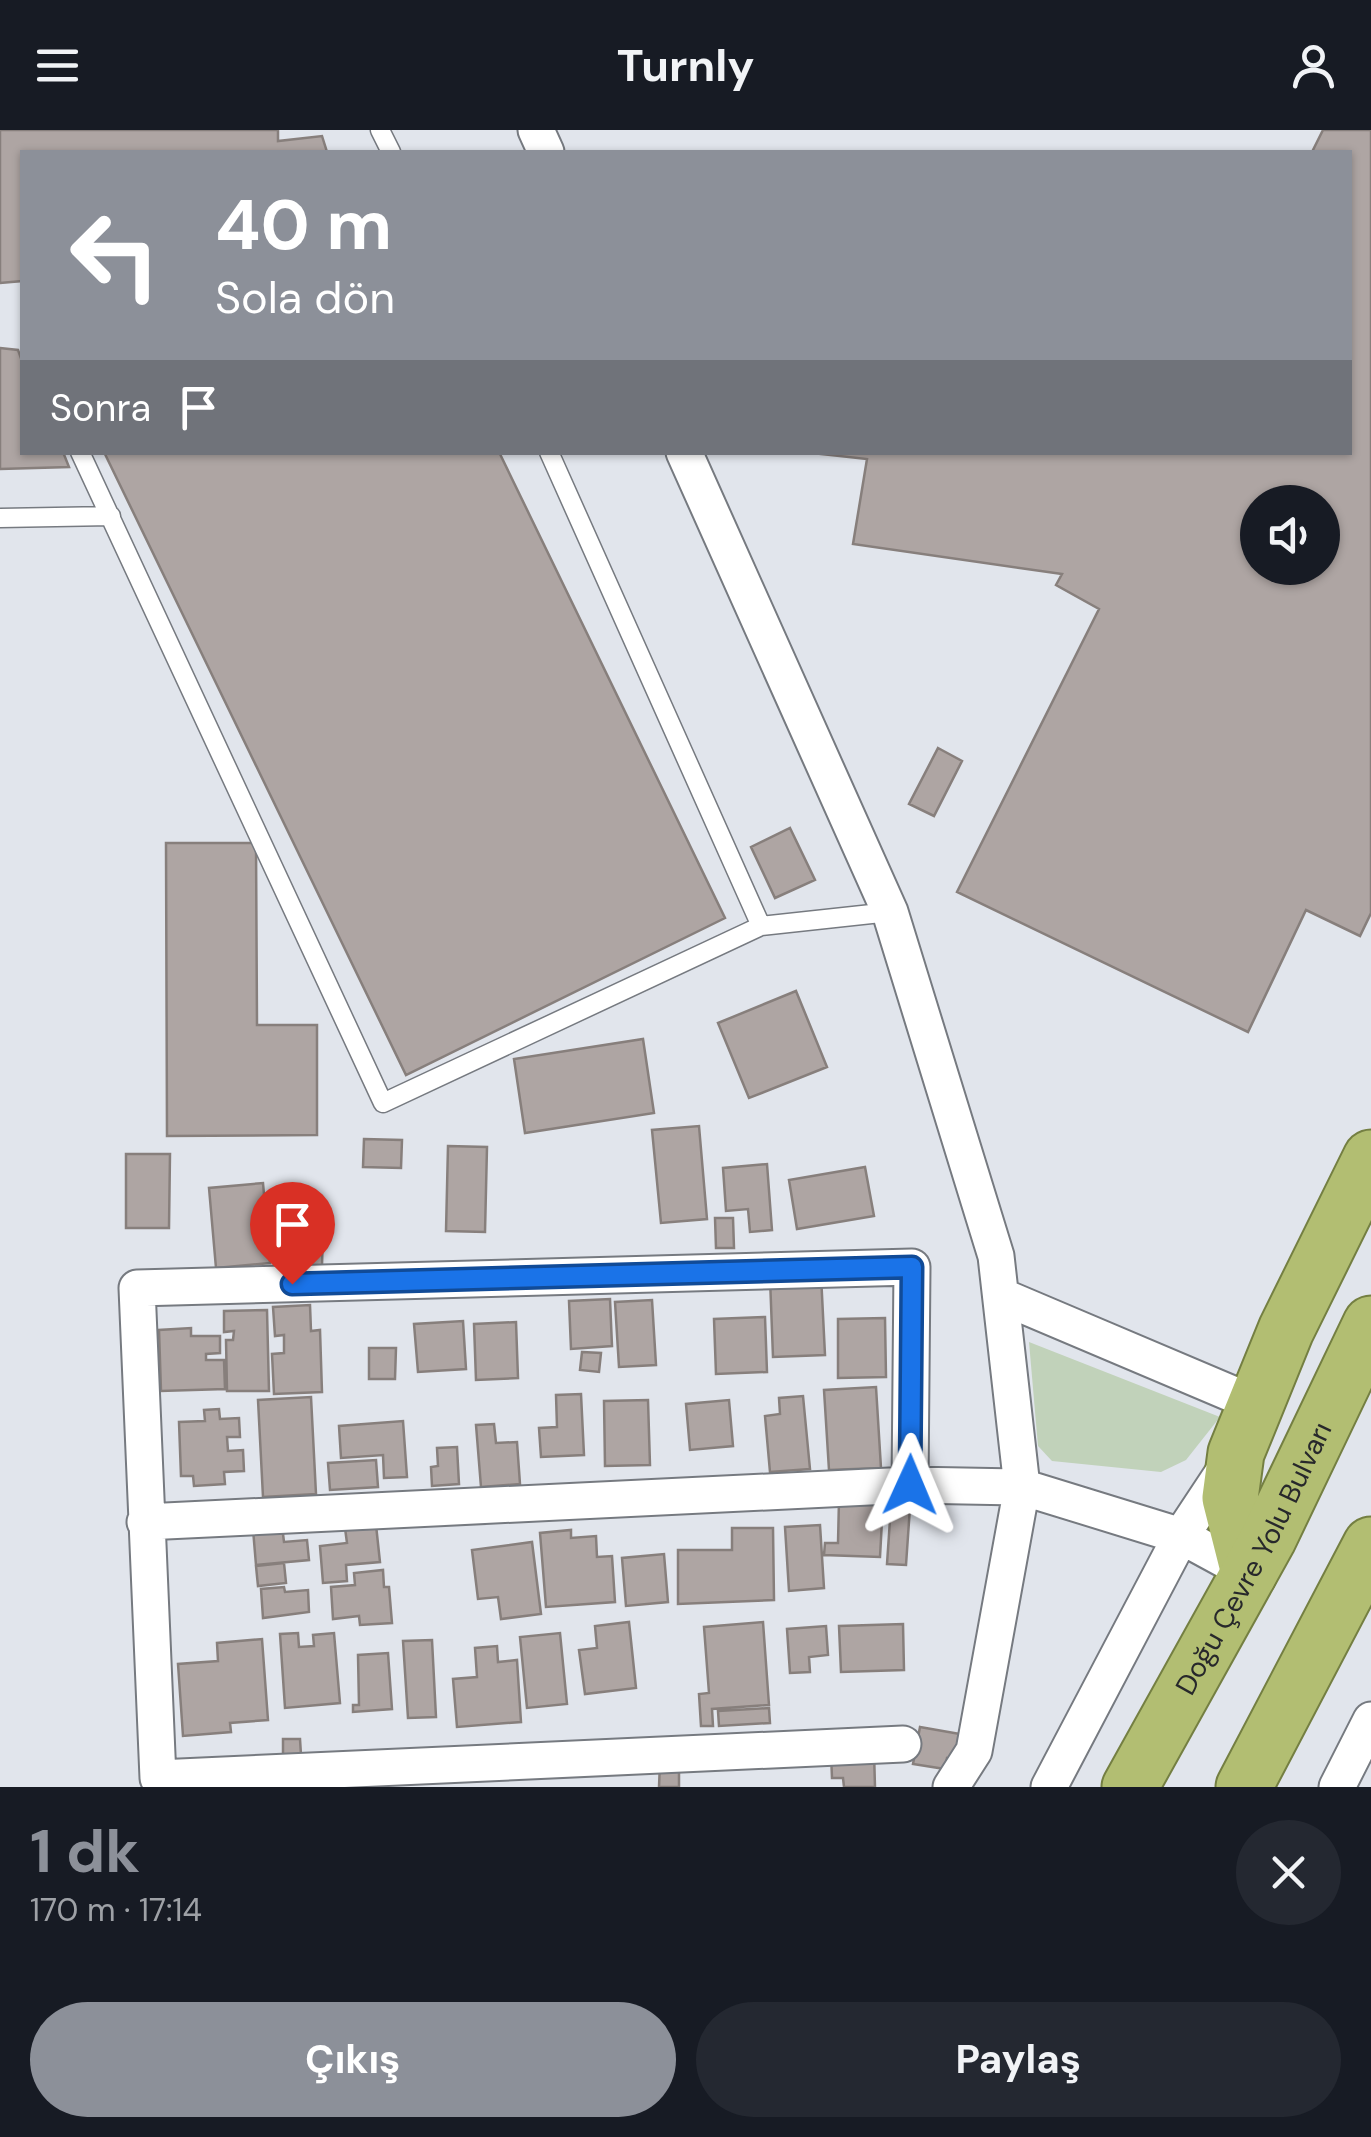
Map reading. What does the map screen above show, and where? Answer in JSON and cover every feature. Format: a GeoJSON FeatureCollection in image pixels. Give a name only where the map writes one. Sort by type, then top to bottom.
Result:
{"type":"FeatureCollection","features":[{"type":"Feature","properties":{"kind":"highway"},"geometry":{"type":"LineString","coordinates":[[1249,1573],[1230,1498],[1246,1428],[1286,1330],[1371,1158]]}},
{"type":"Feature","properties":{"kind":"highway","name":"Doğu Çevre Yolu Bulvarı"},"geometry":{"type":"LineString","coordinates":[[1130,1787],[1249,1573],[1371,1324]]}},
{"type":"Feature","properties":{"kind":"highway"},"geometry":{"type":"LineString","coordinates":[[1244,1787],[1371,1545]]}},
{"type":"Feature","properties":{"kind":"street"},"geometry":{"type":"LineString","coordinates":[[685,455],[890,912],[996,1256],[1022,1487],[974,1751],[951,1787]]}},
{"type":"Feature","properties":{"kind":"street"},"geometry":{"type":"LineString","coordinates":[[903,1744],[158,1778],[137,1288],[912,1267],[910,1485]]}},
{"type":"Feature","properties":{"kind":"street"},"geometry":{"type":"LineString","coordinates":[[1001,1296],[1246,1428],[1182,1536],[1049,1787]]}},
{"type":"Feature","properties":{"kind":"street"},"geometry":{"type":"LineString","coordinates":[[145,1522],[910,1485],[1022,1487],[1182,1536],[1249,1573]]}},
{"type":"Feature","properties":{"kind":"street"},"geometry":{"type":"LineString","coordinates":[[1369,1724],[1371,1786]]}},
{"type":"Feature","properties":{"kind":"street"},"geometry":{"type":"LineString","coordinates":[[1337,1787],[1369,1724]]}},
{"type":"Feature","properties":{"kind":"lane"},"geometry":{"type":"LineString","coordinates":[[81,455],[383,1104],[760,926],[890,912]]}},
{"type":"Feature","properties":{"kind":"lane"},"geometry":{"type":"LineString","coordinates":[[550,455],[760,926]]}},
{"type":"Feature","properties":{"kind":"lane"},"geometry":{"type":"LineString","coordinates":[[0,518],[111,516]]}},
{"type":"Feature","properties":{"kind":"green space"},"geometry":{"type":"Polygon","coordinates":[[[1029,1342],[1220,1417],[1186,1460],[1161,1472],[1052,1461],[1038,1446],[1029,1342]]]}},
{"type":"Feature","properties":{"kind":"building"},"geometry":{"type":"Polygon","coordinates":[[[0,130],[278,130],[278,141],[322,136],[326,150],[20,150],[20,281],[0,283],[0,130]]]}},
{"type":"Feature","properties":{"kind":"building"},"geometry":{"type":"Polygon","coordinates":[[[1323,130],[1371,130],[1371,913],[1360,936],[1306,910],[1248,1032],[957,892],[1099,609],[1056,585],[1062,574],[853,544],[867,459],[830,455],[1352,455],[1352,150],[1313,150],[1323,130]]]}},
{"type":"Feature","properties":{"kind":"building"},"geometry":{"type":"Polygon","coordinates":[[[0,348],[18,350],[20,356],[20,455],[64,455],[69,467],[0,469],[0,348]]]}},
{"type":"Feature","properties":{"kind":"building"},"geometry":{"type":"Polygon","coordinates":[[[105,455],[500,455],[725,918],[406,1075],[105,455]]]}},
{"type":"Feature","properties":{"kind":"building"},"geometry":{"type":"Polygon","coordinates":[[[938,748],[962,761],[934,816],[909,804],[938,748]]]}},
{"type":"Feature","properties":{"kind":"building"},"geometry":{"type":"Polygon","coordinates":[[[790,828],[815,880],[775,898],[751,847],[790,828]]]}},
{"type":"Feature","properties":{"kind":"building"},"geometry":{"type":"Polygon","coordinates":[[[166,843],[256,843],[257,1025],[317,1025],[317,1135],[167,1136],[166,843]]]}},
{"type":"Feature","properties":{"kind":"building"},"geometry":{"type":"Polygon","coordinates":[[[796,991],[827,1067],[749,1098],[718,1023],[796,991]]]}},
{"type":"Feature","properties":{"kind":"building"},"geometry":{"type":"Polygon","coordinates":[[[643,1039],[654,1113],[525,1133],[514,1059],[643,1039]]]}},
{"type":"Feature","properties":{"kind":"building"},"geometry":{"type":"Polygon","coordinates":[[[699,1126],[707,1219],[661,1223],[652,1130],[699,1126]]]}},
{"type":"Feature","properties":{"kind":"building"},"geometry":{"type":"Polygon","coordinates":[[[364,1139],[402,1140],[401,1168],[363,1167],[364,1139]]]}},
{"type":"Feature","properties":{"kind":"building"},"geometry":{"type":"Polygon","coordinates":[[[448,1146],[487,1147],[485,1232],[446,1231],[448,1146]]]}},
{"type":"Feature","properties":{"kind":"building"},"geometry":{"type":"Polygon","coordinates":[[[126,1154],[170,1154],[169,1228],[126,1228],[126,1154]]]}},
{"type":"Feature","properties":{"kind":"building"},"geometry":{"type":"Polygon","coordinates":[[[767,1164],[772,1230],[750,1232],[748,1209],[726,1211],[723,1168],[767,1164]]]}},
{"type":"Feature","properties":{"kind":"building"},"geometry":{"type":"Polygon","coordinates":[[[865,1167],[874,1216],[797,1229],[789,1180],[865,1167]]]}},
{"type":"Feature","properties":{"kind":"building"},"geometry":{"type":"Polygon","coordinates":[[[263,1183],[270,1263],[216,1268],[209,1188],[263,1183]]]}},
{"type":"Feature","properties":{"kind":"building"},"geometry":{"type":"Polygon","coordinates":[[[715,1218],[733,1218],[734,1248],[716,1248],[715,1218]]]}},
{"type":"Feature","properties":{"kind":"building"},"geometry":{"type":"Polygon","coordinates":[[[282,1228],[323,1229],[322,1266],[281,1265],[282,1228]]]}},
{"type":"Feature","properties":{"kind":"building"},"geometry":{"type":"Polygon","coordinates":[[[821,1275],[825,1355],[773,1357],[770,1278],[821,1275]]]}},
{"type":"Feature","properties":{"kind":"building"},"geometry":{"type":"Polygon","coordinates":[[[610,1299],[612,1346],[571,1349],[569,1301],[610,1299]]]}},
{"type":"Feature","properties":{"kind":"building"},"geometry":{"type":"Polygon","coordinates":[[[652,1300],[656,1365],[619,1367],[615,1302],[652,1300]]]}},
{"type":"Feature","properties":{"kind":"building"},"geometry":{"type":"Polygon","coordinates":[[[310,1305],[311,1331],[320,1330],[322,1392],[274,1394],[272,1354],[284,1353],[284,1335],[275,1336],[273,1307],[310,1305]]]}},
{"type":"Feature","properties":{"kind":"building"},"geometry":{"type":"Polygon","coordinates":[[[267,1310],[269,1391],[227,1391],[226,1340],[233,1340],[234,1331],[224,1332],[224,1311],[267,1310]]]}},
{"type":"Feature","properties":{"kind":"building"},"geometry":{"type":"Polygon","coordinates":[[[765,1317],[767,1372],[716,1374],[714,1319],[765,1317]]]}},
{"type":"Feature","properties":{"kind":"building"},"geometry":{"type":"Polygon","coordinates":[[[885,1318],[886,1377],[838,1378],[838,1319],[885,1318]]]}},
{"type":"Feature","properties":{"kind":"building"},"geometry":{"type":"Polygon","coordinates":[[[463,1321],[466,1369],[418,1372],[414,1324],[463,1321]]]}},
{"type":"Feature","properties":{"kind":"building"},"geometry":{"type":"Polygon","coordinates":[[[516,1322],[518,1378],[476,1380],[474,1324],[516,1322]]]}},
{"type":"Feature","properties":{"kind":"building"},"geometry":{"type":"Polygon","coordinates":[[[191,1328],[191,1336],[220,1336],[220,1353],[206,1354],[206,1360],[224,1360],[225,1389],[161,1391],[159,1330],[191,1328]]]}},
{"type":"Feature","properties":{"kind":"building"},"geometry":{"type":"Polygon","coordinates":[[[369,1348],[396,1348],[395,1379],[369,1379],[369,1348]]]}},
{"type":"Feature","properties":{"kind":"building"},"geometry":{"type":"Polygon","coordinates":[[[582,1352],[601,1353],[599,1372],[580,1370],[582,1352]]]}},
{"type":"Feature","properties":{"kind":"building"},"geometry":{"type":"Polygon","coordinates":[[[876,1387],[881,1468],[829,1470],[824,1390],[876,1387]]]}},
{"type":"Feature","properties":{"kind":"building"},"geometry":{"type":"Polygon","coordinates":[[[581,1394],[584,1455],[541,1457],[539,1428],[557,1427],[556,1395],[581,1394]]]}},
{"type":"Feature","properties":{"kind":"building"},"geometry":{"type":"Polygon","coordinates":[[[803,1396],[810,1469],[770,1472],[765,1416],[780,1414],[779,1398],[803,1396]]]}},
{"type":"Feature","properties":{"kind":"building"},"geometry":{"type":"Polygon","coordinates":[[[311,1397],[316,1494],[263,1497],[258,1400],[311,1397]]]}},
{"type":"Feature","properties":{"kind":"building"},"geometry":{"type":"Polygon","coordinates":[[[648,1400],[650,1465],[605,1466],[604,1401],[648,1400]]]}},
{"type":"Feature","properties":{"kind":"building"},"geometry":{"type":"Polygon","coordinates":[[[729,1400],[733,1446],[690,1450],[686,1404],[729,1400]]]}},
{"type":"Feature","properties":{"kind":"building"},"geometry":{"type":"Polygon","coordinates":[[[219,1409],[220,1419],[239,1418],[240,1437],[227,1437],[228,1451],[243,1450],[244,1471],[224,1472],[225,1484],[194,1486],[193,1476],[181,1476],[179,1422],[205,1421],[204,1410],[219,1409]]]}},
{"type":"Feature","properties":{"kind":"building"},"geometry":{"type":"Polygon","coordinates":[[[403,1421],[407,1477],[384,1478],[383,1455],[341,1458],[339,1426],[403,1421]]]}},
{"type":"Feature","properties":{"kind":"building"},"geometry":{"type":"Polygon","coordinates":[[[494,1424],[496,1443],[517,1442],[520,1484],[481,1487],[476,1425],[494,1424]]]}},
{"type":"Feature","properties":{"kind":"building"},"geometry":{"type":"Polygon","coordinates":[[[457,1447],[459,1484],[432,1486],[431,1467],[438,1466],[437,1448],[457,1447]]]}},
{"type":"Feature","properties":{"kind":"building"},"geometry":{"type":"Polygon","coordinates":[[[376,1460],[378,1487],[330,1490],[328,1463],[376,1460]]]}},
{"type":"Feature","properties":{"kind":"building"},"geometry":{"type":"Polygon","coordinates":[[[839,1500],[883,1502],[880,1557],[824,1555],[825,1543],[838,1543],[839,1500]]]}},
{"type":"Feature","properties":{"kind":"building"},"geometry":{"type":"Polygon","coordinates":[[[891,1505],[910,1507],[906,1565],[887,1564],[891,1505]]]}},
{"type":"Feature","properties":{"kind":"building"},"geometry":{"type":"Polygon","coordinates":[[[376,1525],[380,1562],[346,1565],[347,1581],[323,1583],[320,1546],[347,1543],[345,1528],[376,1525]]]}},
{"type":"Feature","properties":{"kind":"building"},"geometry":{"type":"Polygon","coordinates":[[[820,1525],[824,1588],[789,1591],[785,1527],[820,1525]]]}},
{"type":"Feature","properties":{"kind":"building"},"geometry":{"type":"Polygon","coordinates":[[[282,1526],[284,1542],[307,1540],[309,1560],[256,1565],[253,1529],[282,1526]]]}},
{"type":"Feature","properties":{"kind":"building"},"geometry":{"type":"Polygon","coordinates":[[[732,1528],[773,1528],[774,1600],[678,1604],[678,1550],[732,1550],[732,1528]]]}},
{"type":"Feature","properties":{"kind":"building"},"geometry":{"type":"Polygon","coordinates":[[[571,1530],[571,1538],[596,1536],[597,1557],[612,1556],[615,1602],[546,1607],[540,1533],[571,1530]]]}},
{"type":"Feature","properties":{"kind":"building"},"geometry":{"type":"Polygon","coordinates":[[[532,1542],[541,1614],[501,1619],[498,1597],[478,1599],[472,1550],[532,1542]]]}},
{"type":"Feature","properties":{"kind":"building"},"geometry":{"type":"Polygon","coordinates":[[[664,1554],[668,1602],[626,1606],[622,1558],[664,1554]]]}},
{"type":"Feature","properties":{"kind":"building"},"geometry":{"type":"Polygon","coordinates":[[[284,1563],[286,1583],[258,1586],[256,1566],[284,1563]]]}},
{"type":"Feature","properties":{"kind":"building"},"geometry":{"type":"Polygon","coordinates":[[[383,1570],[384,1587],[389,1587],[392,1623],[360,1625],[359,1616],[333,1619],[331,1587],[355,1585],[354,1573],[383,1570]]]}},
{"type":"Feature","properties":{"kind":"building"},"geometry":{"type":"Polygon","coordinates":[[[284,1587],[285,1592],[308,1590],[309,1612],[263,1618],[261,1589],[284,1587]]]}},
{"type":"Feature","properties":{"kind":"building"},"geometry":{"type":"Polygon","coordinates":[[[629,1622],[636,1688],[585,1694],[579,1650],[597,1648],[595,1626],[629,1622]]]}},
{"type":"Feature","properties":{"kind":"building"},"geometry":{"type":"Polygon","coordinates":[[[763,1622],[769,1705],[712,1709],[713,1726],[701,1726],[699,1694],[709,1693],[704,1627],[763,1622]]]}},
{"type":"Feature","properties":{"kind":"building"},"geometry":{"type":"Polygon","coordinates":[[[903,1624],[904,1670],[841,1672],[839,1626],[903,1624]]]}},
{"type":"Feature","properties":{"kind":"building"},"geometry":{"type":"Polygon","coordinates":[[[826,1626],[828,1655],[809,1657],[810,1672],[790,1673],[787,1629],[826,1626]]]}},
{"type":"Feature","properties":{"kind":"building"},"geometry":{"type":"Polygon","coordinates":[[[298,1633],[299,1647],[314,1646],[313,1635],[334,1633],[340,1703],[285,1708],[280,1634],[298,1633]]]}},
{"type":"Feature","properties":{"kind":"building"},"geometry":{"type":"Polygon","coordinates":[[[560,1633],[567,1704],[527,1708],[520,1637],[560,1633]]]}},
{"type":"Feature","properties":{"kind":"building"},"geometry":{"type":"Polygon","coordinates":[[[262,1639],[268,1720],[230,1723],[231,1732],[183,1736],[178,1664],[218,1661],[217,1643],[262,1639]]]}},
{"type":"Feature","properties":{"kind":"building"},"geometry":{"type":"Polygon","coordinates":[[[432,1640],[436,1717],[408,1718],[403,1641],[432,1640]]]}},
{"type":"Feature","properties":{"kind":"building"},"geometry":{"type":"Polygon","coordinates":[[[497,1646],[498,1662],[517,1660],[521,1722],[457,1727],[453,1679],[477,1677],[475,1648],[497,1646]]]}},
{"type":"Feature","properties":{"kind":"building"},"geometry":{"type":"Polygon","coordinates":[[[388,1653],[392,1709],[353,1712],[353,1705],[359,1705],[358,1655],[388,1653]]]}},
{"type":"Feature","properties":{"kind":"building"},"geometry":{"type":"Polygon","coordinates":[[[769,1708],[770,1723],[719,1726],[718,1711],[769,1708]]]}},
{"type":"Feature","properties":{"kind":"building"},"geometry":{"type":"Polygon","coordinates":[[[920,1727],[960,1734],[955,1760],[947,1758],[945,1769],[913,1764],[920,1727]]]}},
{"type":"Feature","properties":{"kind":"building"},"geometry":{"type":"Polygon","coordinates":[[[283,1739],[300,1739],[301,1755],[283,1755],[283,1739]]]}},
{"type":"Feature","properties":{"kind":"building"},"geometry":{"type":"Polygon","coordinates":[[[874,1752],[875,1787],[844,1787],[843,1778],[832,1778],[831,1754],[874,1752]]]}},
{"type":"Feature","properties":{"kind":"building"},"geometry":{"type":"Polygon","coordinates":[[[660,1763],[679,1764],[679,1787],[659,1787],[660,1763]]]}},
{"type":"Feature","properties":{"kind":"route"},"geometry":{"type":"LineString","coordinates":[[292,1284],[912,1267],[910,1485]]}}]}
